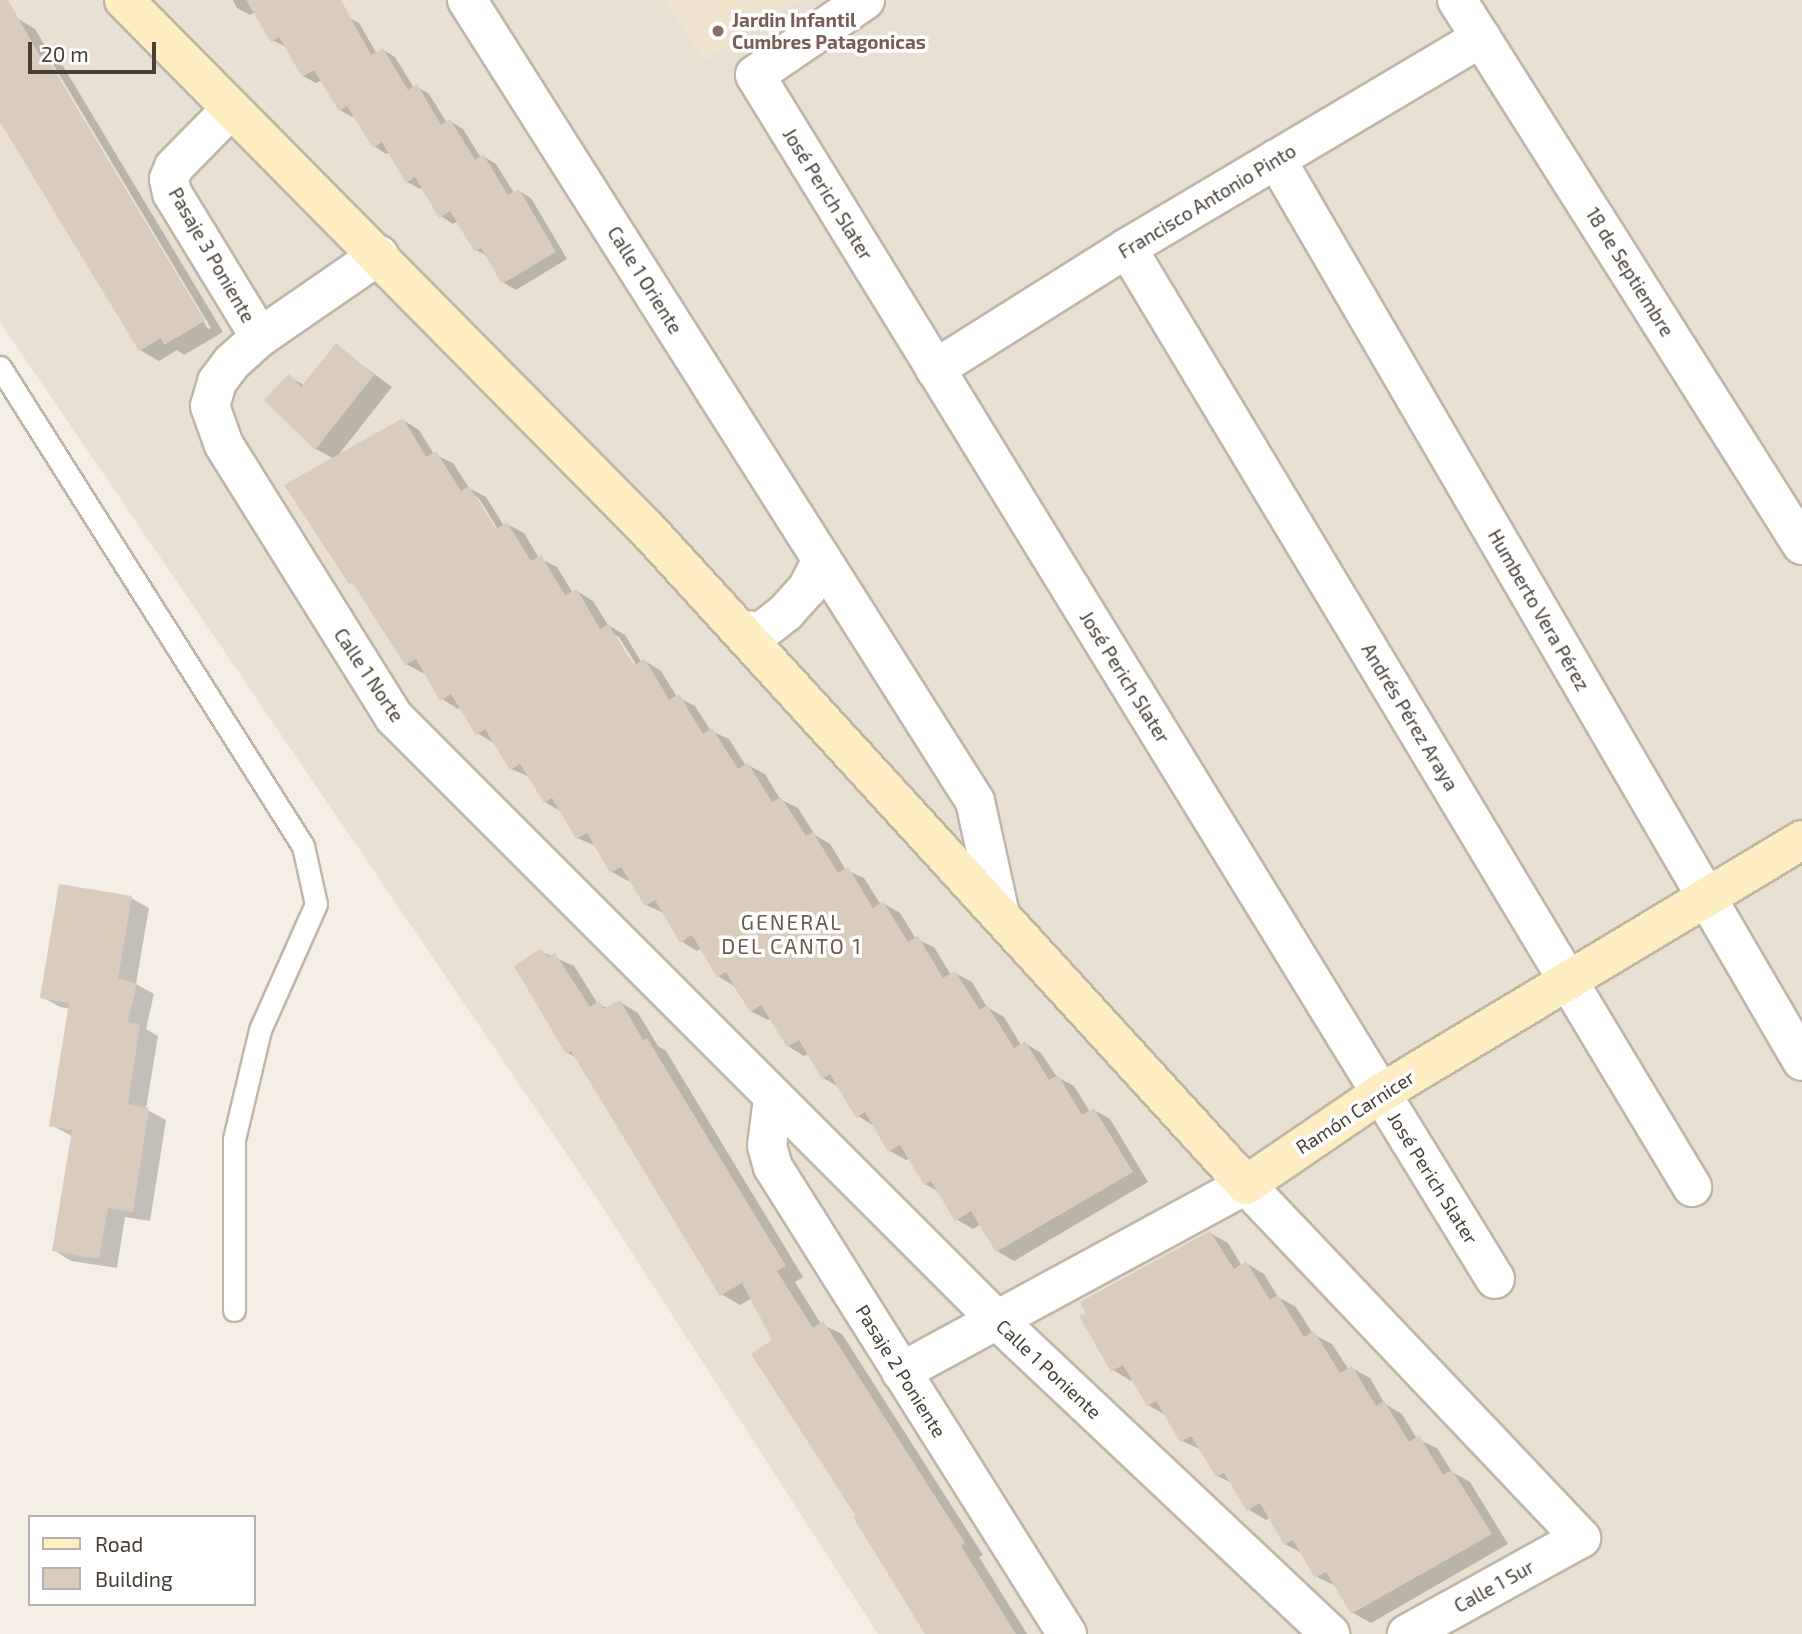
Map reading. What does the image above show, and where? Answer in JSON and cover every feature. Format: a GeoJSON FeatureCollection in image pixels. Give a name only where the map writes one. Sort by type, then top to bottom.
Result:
{"type":"FeatureCollection","features":[{"type":"Feature","properties":{"kind":"street"},"geometry":{"type":"LineString","coordinates":[[124,0],[648,530],[1246,1185]]}},
{"type":"Feature","properties":{"kind":"street","name":"Calle 1 Oriente"},"geometry":{"type":"LineString","coordinates":[[467,0],[975,801],[1000,915]]}},
{"type":"Feature","properties":{"kind":"street","name":"José Perich Slater"},"geometry":{"type":"LineString","coordinates":[[865,0],[755,75],[1495,1279]]}},
{"type":"Feature","properties":{"kind":"street","name":"18 de Septiembre"},"geometry":{"type":"LineString","coordinates":[[1457,0],[1802,545]]}},
{"type":"Feature","properties":{"kind":"street","name":"Francisco Antonio Pinto"},"geometry":{"type":"LineString","coordinates":[[935,369],[1127,248],[1481,37]]}},
{"type":"Feature","properties":{"kind":"street","name":"Pasaje 3 Poniente"},"geometry":{"type":"LineString","coordinates":[[230,110],[174,167],[169,178],[172,193],[260,337]]}},
{"type":"Feature","properties":{"kind":"street","name":"Humberto Vera Pérez"},"geometry":{"type":"LineString","coordinates":[[1276,159],[1802,1061]]}},
{"type":"Feature","properties":{"kind":"street","name":"Andrés Pérez Araya"},"geometry":{"type":"LineString","coordinates":[[1127,248],[1692,1186]]}},
{"type":"Feature","properties":{"kind":"street","name":"Calle 1 Norte"},"geometry":{"type":"LineString","coordinates":[[379,255],[260,337],[232,362],[217,382],[210,406],[224,445],[394,717],[773,1099]]}},
{"type":"Feature","properties":{"kind":"street"},"geometry":{"type":"LineString","coordinates":[[740,630],[762,631],[786,612],[807,589],[822,560]]}},
{"type":"Feature","properties":{"kind":"street","name":"Ramón Carnicer"},"geometry":{"type":"LineString","coordinates":[[901,1372],[1246,1185],[1381,1093],[1802,840]]}},
{"type":"Feature","properties":{"kind":"street","name":"Calle 1 Poniente"},"geometry":{"type":"LineString","coordinates":[[773,1099],[997,1320],[1330,1634]]}},
{"type":"Feature","properties":{"kind":"street","name":"Pasaje 2 Poniente"},"geometry":{"type":"LineString","coordinates":[[773,1099],[767,1146],[774,1167],[1067,1634]]}},
{"type":"Feature","properties":{"kind":"street","name":"Calle 1 Sur"},"geometry":{"type":"LineString","coordinates":[[1246,1185],[1581,1538],[1407,1634]]}},
{"type":"Feature","properties":{"kind":"lane"},"geometry":{"type":"LineString","coordinates":[[0,367],[303,846],[316,904],[260,1030],[234,1139],[234,1310]]}},
{"type":"Feature","properties":{"kind":"shaded area"},"geometry":{"type":"Polygon","coordinates":[[[0,0],[1802,0],[1802,1634],[878,1634],[598,1200],[0,322],[0,0]]]}},
{"type":"Feature","properties":{"kind":"shaded area","name":"Jardin Infantil Cumbres Patagonicas"},"geometry":{"type":"Polygon","coordinates":[[[664,0],[801,0],[704,61],[664,0]]]}},
{"type":"Feature","properties":{"kind":"building"},"geometry":{"type":"Polygon","coordinates":[[[0,0],[8,0],[40,56],[44,53],[205,321],[164,345],[161,338],[139,351],[0,122],[0,0]]]}},
{"type":"Feature","properties":{"kind":"building"},"geometry":{"type":"Polygon","coordinates":[[[246,0],[341,0],[371,55],[383,48],[408,90],[417,84],[441,125],[450,119],[475,160],[483,154],[508,195],[519,189],[556,252],[502,284],[481,248],[474,251],[450,211],[439,218],[415,177],[406,183],[382,142],[373,148],[347,106],[339,111],[314,70],[302,77],[279,37],[271,42],[246,0]]]}},
{"type":"Feature","properties":{"kind":"building"},"geometry":{"type":"Polygon","coordinates":[[[336,343],[374,375],[315,450],[264,400],[289,374],[301,387],[336,343]]]}},
{"type":"Feature","properties":{"kind":"building"},"geometry":{"type":"Polygon","coordinates":[[[403,418],[426,457],[436,451],[461,491],[469,486],[496,529],[507,522],[531,561],[541,555],[565,595],[577,589],[600,629],[608,624],[634,665],[645,659],[669,700],[679,694],[703,734],[712,728],[738,769],[748,763],[772,802],[781,797],[806,836],[813,832],[838,873],[848,867],[873,908],[883,901],[908,942],[918,936],[943,978],[955,971],[980,1010],[987,1005],[1014,1048],[1025,1041],[1049,1080],[1058,1075],[1082,1115],[1094,1108],[1133,1172],[996,1252],[971,1211],[955,1221],[931,1181],[924,1185],[900,1145],[888,1152],[865,1112],[856,1118],[830,1074],[822,1079],[799,1040],[787,1047],[761,1005],[750,1012],[726,972],[717,977],[692,935],[680,943],[655,900],[645,906],[621,867],[610,873],[587,833],[576,839],[552,798],[544,803],[520,764],[510,770],[485,729],[476,735],[451,694],[440,701],[416,659],[405,665],[352,582],[349,584],[284,485],[403,418]]]}},
{"type":"Feature","properties":{"kind":"building"},"geometry":{"type":"Polygon","coordinates":[[[59,884],[132,896],[118,979],[137,983],[128,1022],[140,1024],[128,1104],[149,1108],[133,1212],[108,1208],[99,1259],[52,1251],[72,1130],[49,1126],[69,1003],[40,998],[59,884]]]}},
{"type":"Feature","properties":{"kind":"building"},"geometry":{"type":"Polygon","coordinates":[[[540,949],[549,957],[555,953],[590,1007],[599,1001],[604,1009],[620,1000],[643,1040],[647,1038],[786,1266],[777,1271],[813,1328],[823,1321],[965,1543],[961,1546],[1016,1634],[925,1634],[853,1517],[856,1516],[751,1354],[772,1340],[742,1283],[720,1296],[571,1051],[566,1054],[514,966],[540,949]]]}},
{"type":"Feature","properties":{"kind":"building"},"geometry":{"type":"Polygon","coordinates":[[[1210,1231],[1234,1269],[1246,1261],[1270,1300],[1278,1295],[1304,1337],[1314,1331],[1340,1373],[1352,1366],[1376,1406],[1384,1401],[1409,1442],[1419,1435],[1443,1475],[1452,1470],[1492,1534],[1351,1614],[1326,1572],[1315,1578],[1293,1540],[1284,1545],[1260,1503],[1247,1511],[1224,1473],[1216,1477],[1191,1436],[1180,1442],[1156,1401],[1147,1406],[1123,1365],[1111,1372],[1079,1316],[1086,1313],[1080,1302],[1210,1231]]]}},
{"type":"Feature","properties":{"kind":"place","name":"Jardin Infantil Cumbres Patagonicas"},"geometry":{"type":"Point","coordinates":[718,31]}},
{"type":"Feature","properties":{"kind":"district","name":"GENERAL DEL CANTO 1"},"geometry":{"type":"Point","coordinates":[792,934]}}]}
